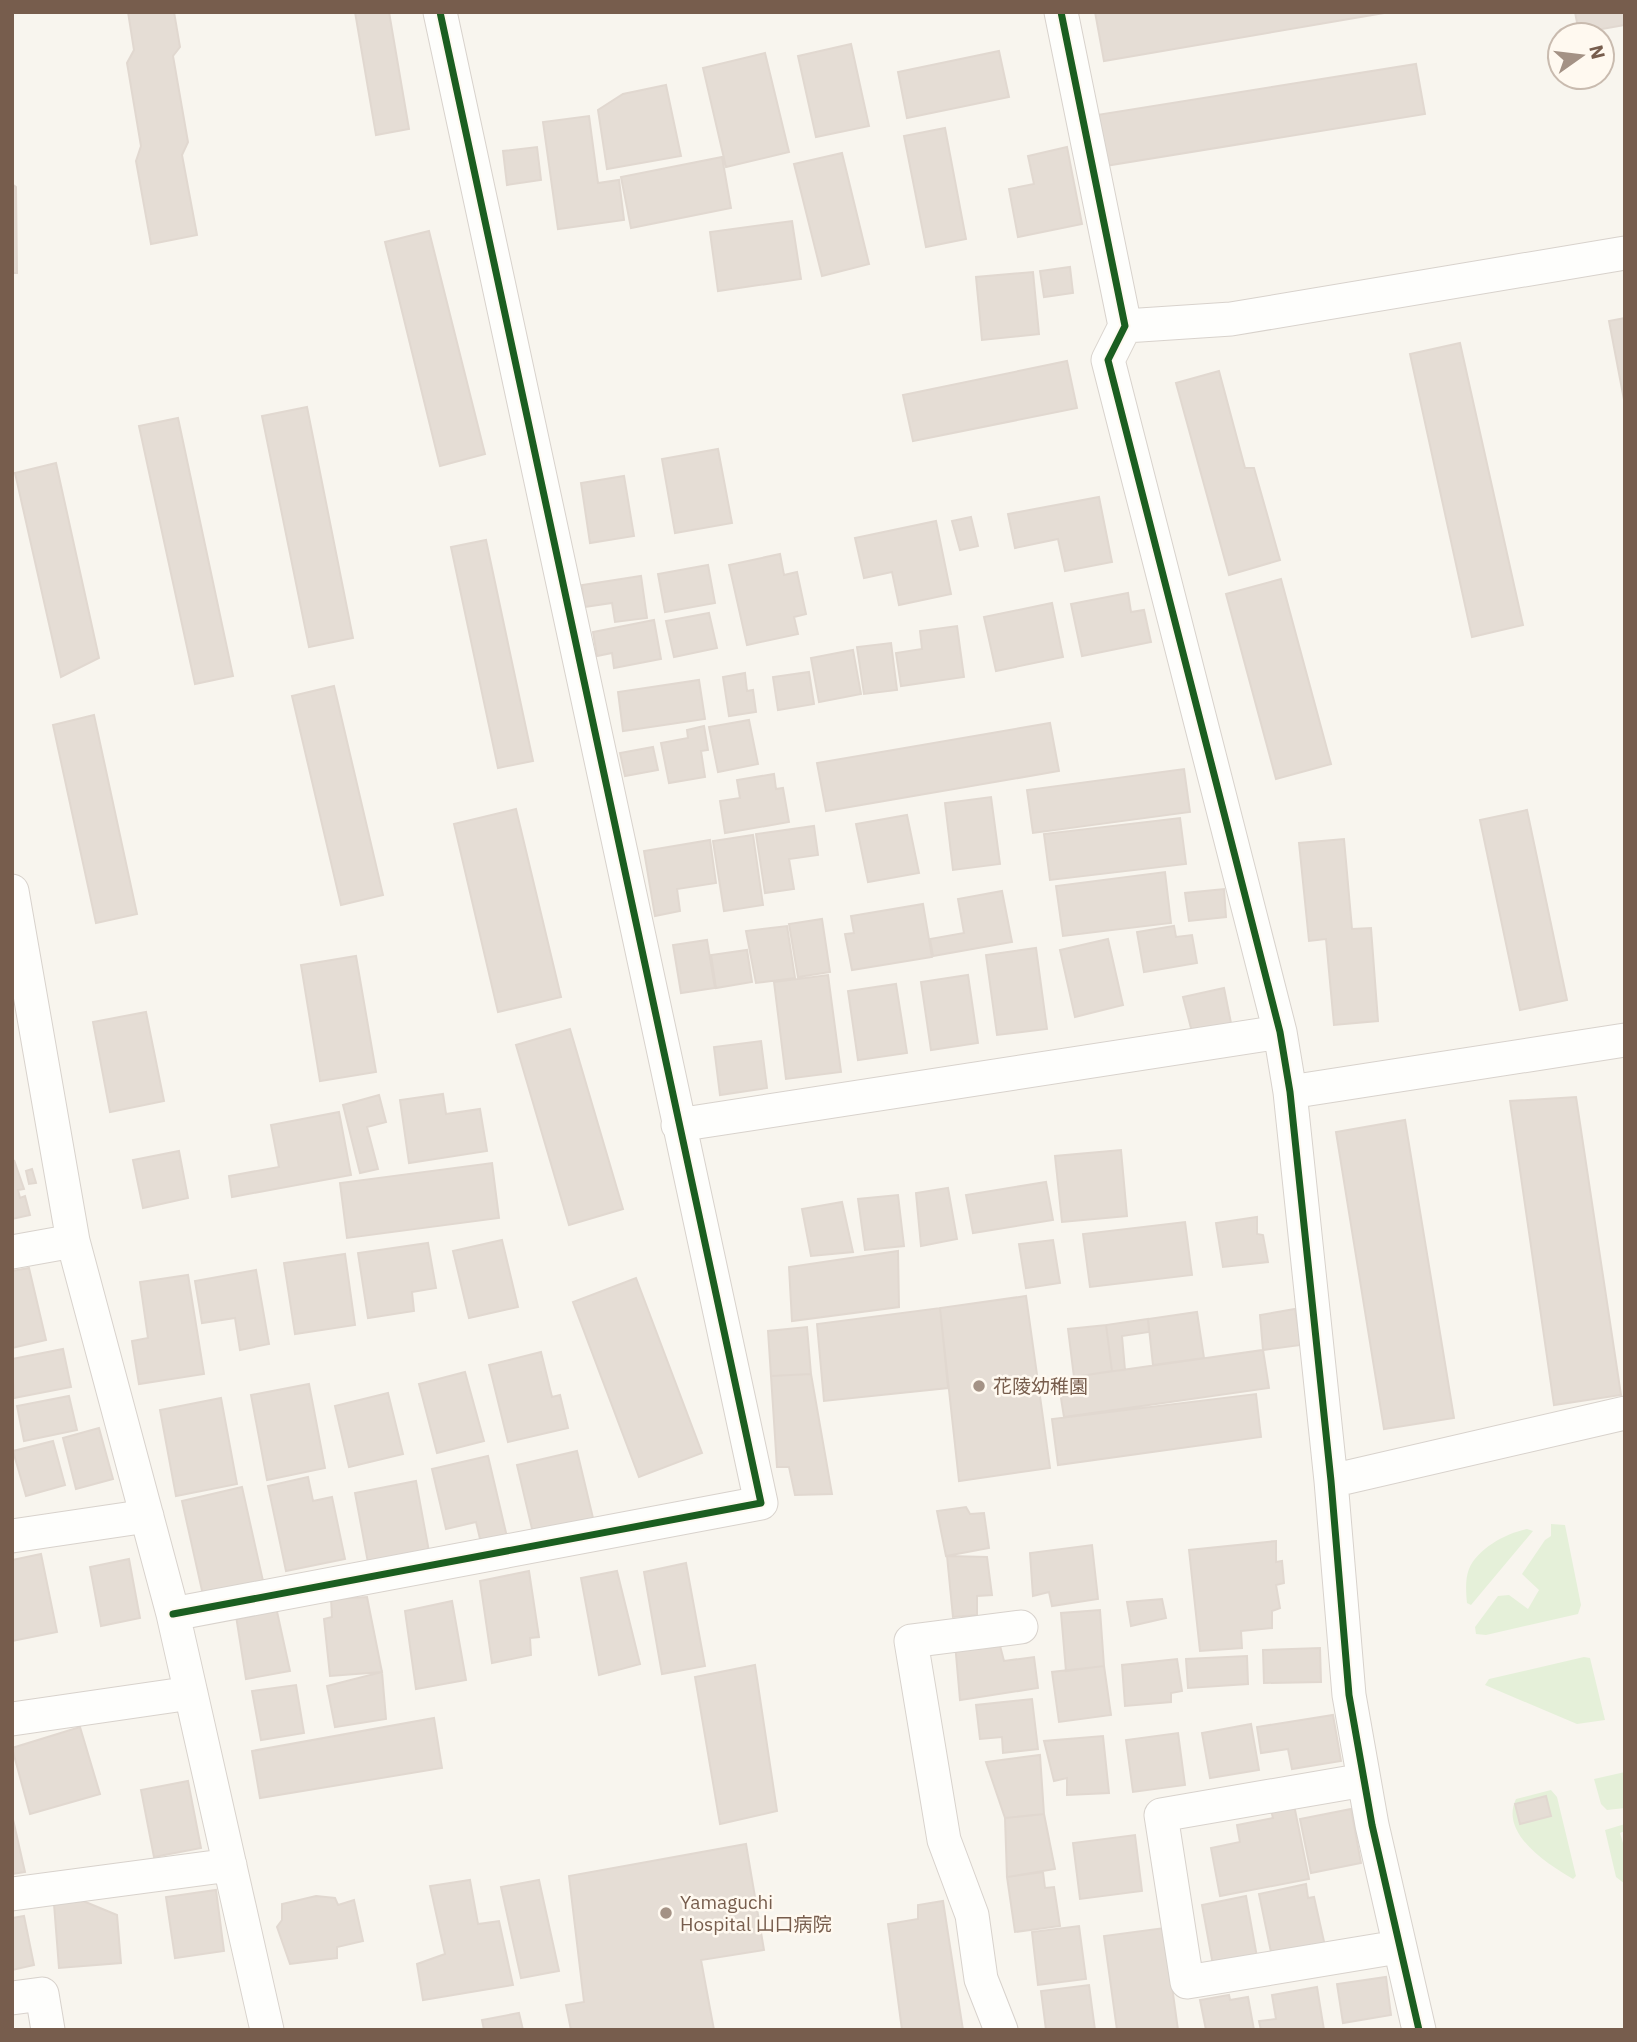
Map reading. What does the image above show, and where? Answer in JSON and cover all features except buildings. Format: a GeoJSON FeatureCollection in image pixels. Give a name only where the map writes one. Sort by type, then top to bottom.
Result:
{"type":"FeatureCollection","features":[{"type":"Feature","properties":{"kind":"street"},"geometry":{"type":"LineString","coordinates":[[173,1614],[761,1503],[440,12]]}},
{"type":"Feature","properties":{"kind":"street"},"geometry":{"type":"LineString","coordinates":[[1061,12],[1125,326],[1108,360],[1280,1032],[1290,1092],[1331,1481],[1349,1695],[1398,1947],[1419,2030]]}},
{"type":"Feature","properties":{"kind":"street"},"geometry":{"type":"LineString","coordinates":[[1125,326],[1231,319],[1625,253]]}},
{"type":"Feature","properties":{"kind":"street"},"geometry":{"type":"LineString","coordinates":[[12,891],[73,1241],[173,1614],[267,2030]]}},
{"type":"Feature","properties":{"kind":"street"},"geometry":{"type":"LineString","coordinates":[[678,1125],[1280,1032]]}},
{"type":"Feature","properties":{"kind":"street"},"geometry":{"type":"LineString","coordinates":[[1290,1092],[1625,1040]]}},
{"type":"Feature","properties":{"kind":"street"},"geometry":{"type":"LineString","coordinates":[[12,1252],[73,1241]]}},
{"type":"Feature","properties":{"kind":"street"},"geometry":{"type":"LineString","coordinates":[[1331,1481],[1625,1413]]}},
{"type":"Feature","properties":{"kind":"street"},"geometry":{"type":"LineString","coordinates":[[12,1536],[147,1516]]}},
{"type":"Feature","properties":{"kind":"street"},"geometry":{"type":"LineString","coordinates":[[1001,2030],[981,1979],[972,1915],[944,1840],[911,1641],[1021,1627]]}},
{"type":"Feature","properties":{"kind":"street"},"geometry":{"type":"LineString","coordinates":[[12,1719],[191,1693]]}},
{"type":"Feature","properties":{"kind":"street"},"geometry":{"type":"LineString","coordinates":[[1364,1780],[1161,1815],[1187,1982],[1398,1947]]}},
{"type":"Feature","properties":{"kind":"street"},"geometry":{"type":"LineString","coordinates":[[12,1894],[230,1866]]}},
{"type":"Feature","properties":{"kind":"street"},"geometry":{"type":"LineString","coordinates":[[12,1998],[42,1994],[47,2030]]}},
{"type":"Feature","properties":{"kind":"green space"},"geometry":{"type":"Polygon","coordinates":[[[1551,1524],[1565,1525],[1581,1605],[1578,1614],[1486,1635],[1476,1634],[1475,1627],[1498,1596],[1509,1595],[1528,1609],[1539,1590],[1522,1574],[1545,1540],[1551,1536],[1551,1524]]]}},
{"type":"Feature","properties":{"kind":"green space"},"geometry":{"type":"Polygon","coordinates":[[[1527,1529],[1533,1531],[1471,1605],[1467,1603],[1467,1577],[1478,1555],[1493,1543],[1527,1529]]]}},
{"type":"Feature","properties":{"kind":"green space"},"geometry":{"type":"Polygon","coordinates":[[[1584,1657],[1590,1658],[1605,1720],[1577,1724],[1485,1685],[1489,1679],[1584,1657]]]}},
{"type":"Feature","properties":{"kind":"green space"},"geometry":{"type":"Polygon","coordinates":[[[1625,1772],[1625,1808],[1607,1810],[1601,1804],[1594,1779],[1625,1772]]]}},
{"type":"Feature","properties":{"kind":"green space"},"geometry":{"type":"Polygon","coordinates":[[[1551,1790],[1557,1797],[1576,1876],[1573,1879],[1529,1847],[1514,1824],[1516,1799],[1551,1790]]]}},
{"type":"Feature","properties":{"kind":"green space"},"geometry":{"type":"Polygon","coordinates":[[[1625,1824],[1625,1831],[1620,1833],[1625,1850],[1625,1884],[1616,1877],[1605,1830],[1625,1824]]]}},
{"type":"Feature","properties":{"kind":"cycle path"},"geometry":{"type":"LineString","coordinates":[[173,1614],[761,1503],[440,12]]}},
{"type":"Feature","properties":{"kind":"cycle path"},"geometry":{"type":"LineString","coordinates":[[1061,12],[1125,326],[1108,360],[1280,1032],[1290,1092],[1331,1481],[1349,1695],[1372,1825],[1419,2030]]}},
{"type":"Feature","properties":{"kind":"place","name":"花陵幼稚園"},"geometry":{"type":"Point","coordinates":[979,1386]}},
{"type":"Feature","properties":{"kind":"place","name":"Yamaguchi Hospital 山口病院"},"geometry":{"type":"Point","coordinates":[666,1913]}}]}
